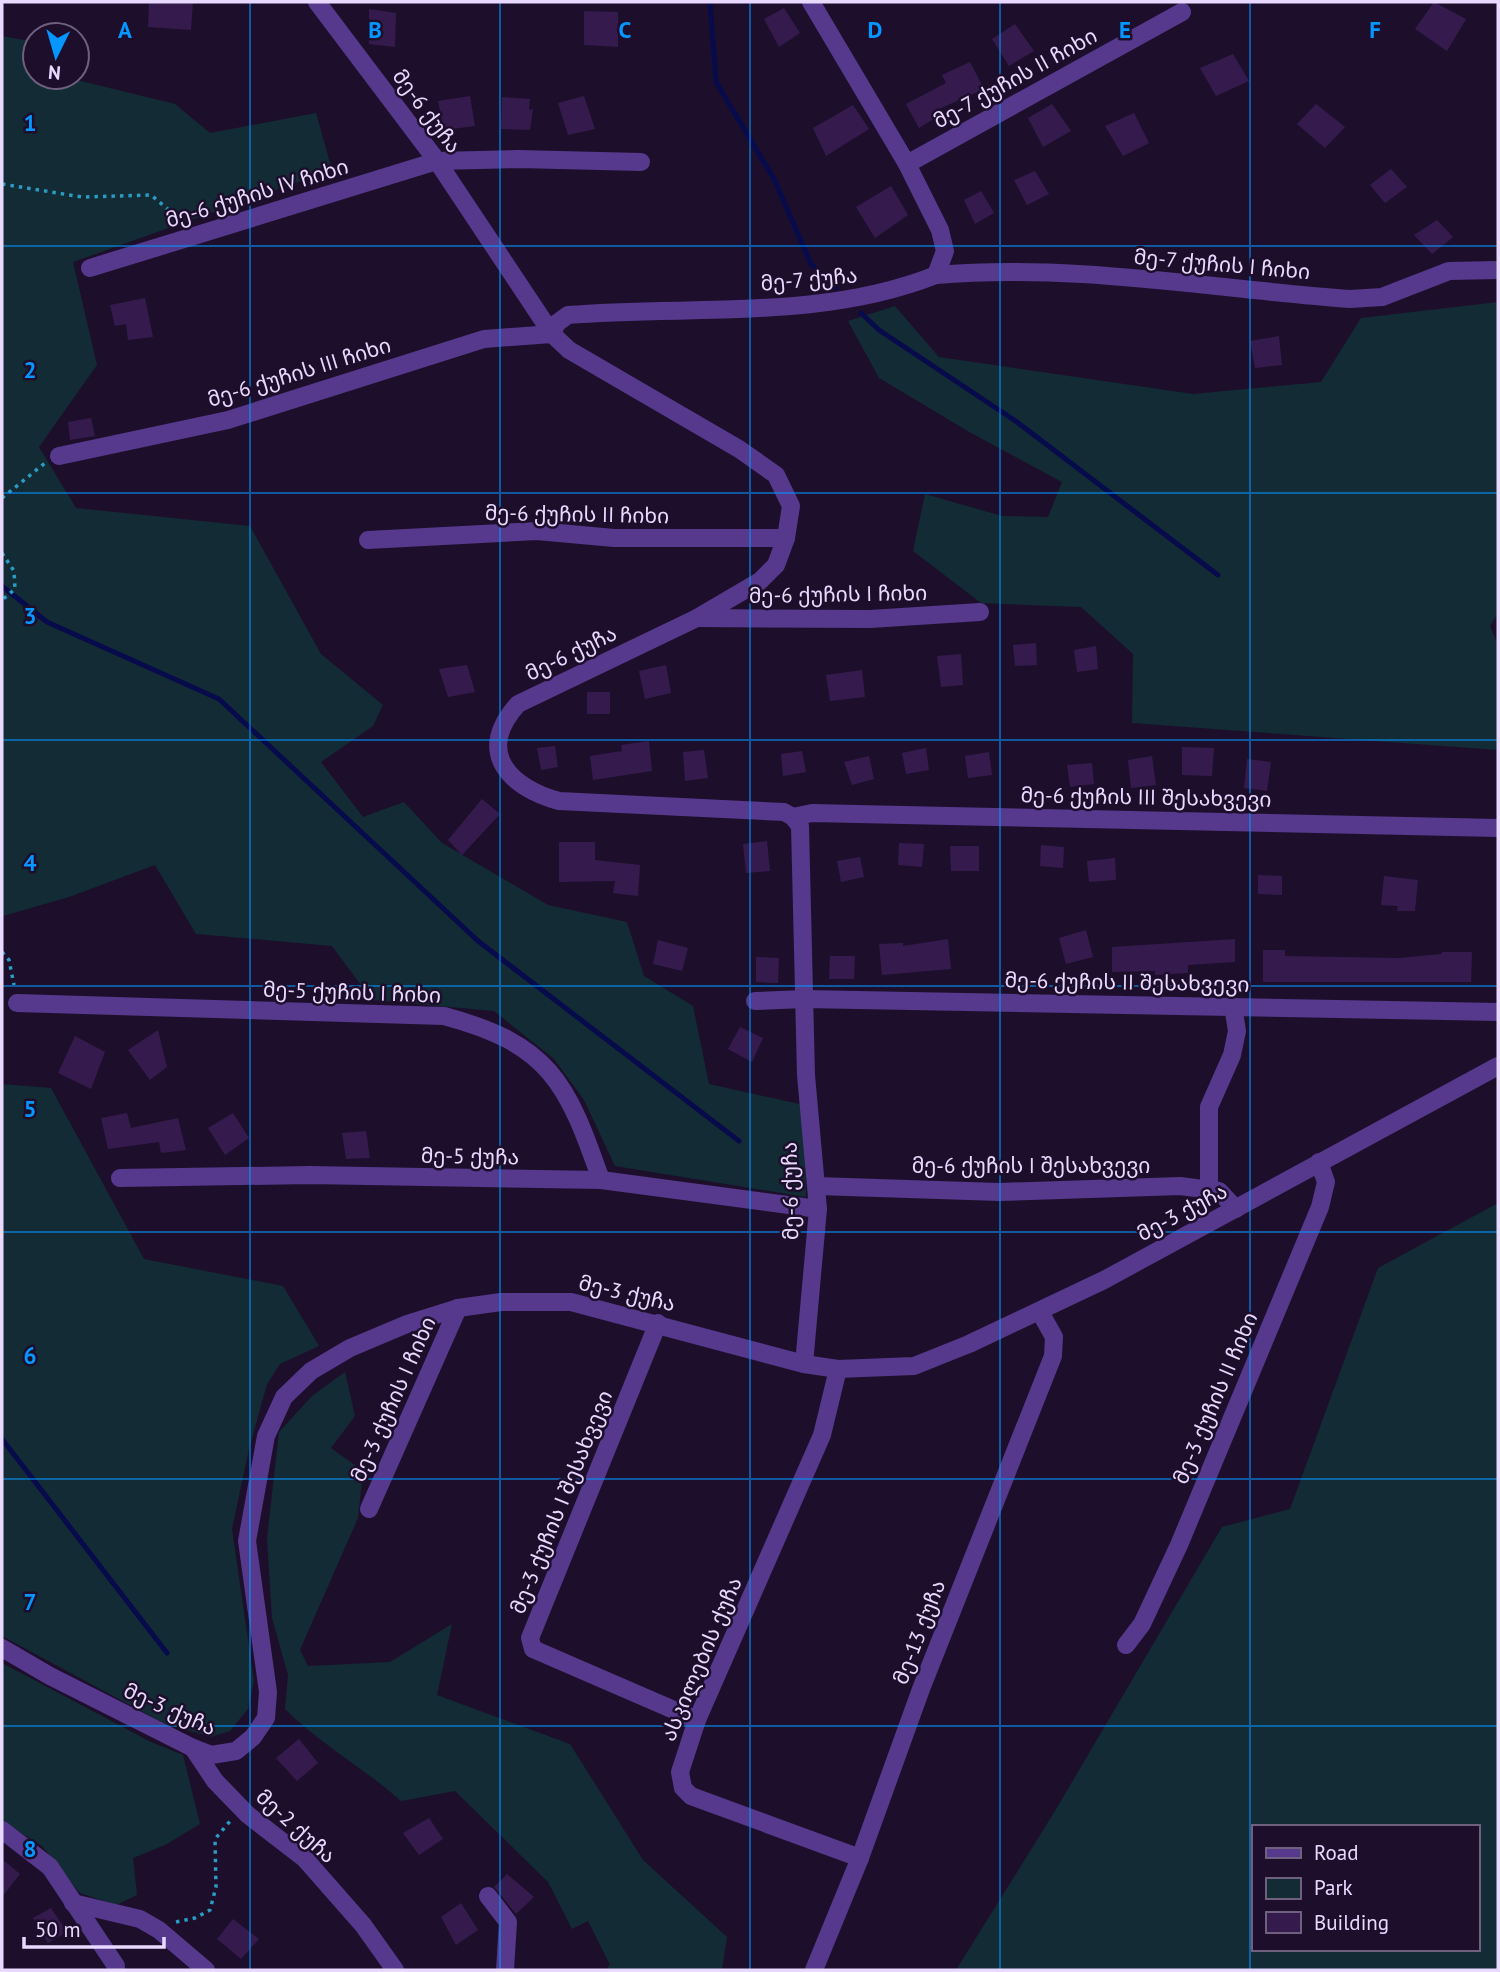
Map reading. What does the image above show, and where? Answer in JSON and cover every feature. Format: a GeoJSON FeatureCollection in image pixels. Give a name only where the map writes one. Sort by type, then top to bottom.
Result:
{"type":"FeatureCollection","features":[{"type":"Feature","properties":{"kind":"street","name":"მე-6 ქუჩა"},"geometry":{"type":"LineString","coordinates":[[317,2],[437,161],[552,334],[569,350],[739,449],[776,475],[790,506],[786,538],[776,565],[760,581],[697,618],[518,704],[502,721],[497,741],[500,758],[510,775],[537,795],[559,801],[784,812],[793,817],[800,826],[806,1075],[818,1209],[804,1364]]}},
{"type":"Feature","properties":{"kind":"street"},"geometry":{"type":"LineString","coordinates":[[812,2],[907,164],[940,230],[945,251],[936,275]]}},
{"type":"Feature","properties":{"kind":"street","name":"მე-7 ქუჩის II ჩიხი"},"geometry":{"type":"LineString","coordinates":[[907,164],[1182,12]]}},
{"type":"Feature","properties":{"kind":"street","name":"მე-6 ქუჩის IV ჩიხი"},"geometry":{"type":"LineString","coordinates":[[90,268],[437,161],[518,159],[641,162]]}},
{"type":"Feature","properties":{"kind":"street","name":"მე-7 ქუჩის I ჩიხი"},"geometry":{"type":"LineString","coordinates":[[936,275],[982,271],[1100,275],[1350,299],[1382,298],[1449,271],[1498,270]]}},
{"type":"Feature","properties":{"kind":"street","name":"მე-7 ქუჩა"},"geometry":{"type":"LineString","coordinates":[[552,334],[556,323],[568,315],[828,304],[895,292],[936,275]]}},
{"type":"Feature","properties":{"kind":"street","name":"მე-6 ქუჩის III ჩიხი"},"geometry":{"type":"LineString","coordinates":[[59,456],[228,420],[484,339],[552,334]]}},
{"type":"Feature","properties":{"kind":"street","name":"მე-6 ქუჩის II ჩიხი"},"geometry":{"type":"LineString","coordinates":[[368,540],[537,531],[614,538],[786,538]]}},
{"type":"Feature","properties":{"kind":"street","name":"მე-6 ქუჩის I ჩიხი"},"geometry":{"type":"LineString","coordinates":[[697,618],[870,619],[980,612]]}},
{"type":"Feature","properties":{"kind":"street","name":"მე-6 ქუჩის III შესახვევი"},"geometry":{"type":"LineString","coordinates":[[793,817],[811,813],[1109,817],[1498,828]]}},
{"type":"Feature","properties":{"kind":"street","name":"მე-6 ქუჩის II შესახვევი"},"geometry":{"type":"LineString","coordinates":[[755,1001],[804,999],[1498,1012]]}},
{"type":"Feature","properties":{"kind":"street","name":"მე-5 ქუჩის I ჩიხი"},"geometry":{"type":"LineString","coordinates":[[17,1003],[444,1016],[487,1027],[524,1049],[554,1075],[578,1113],[601,1180]]}},
{"type":"Feature","properties":{"kind":"street"},"geometry":{"type":"LineString","coordinates":[[1209,1190],[1209,1107],[1232,1055],[1237,1031],[1233,1006]]}},
{"type":"Feature","properties":{"kind":"street","name":"მე-3 ქუჩა"},"geometry":{"type":"LineString","coordinates":[[2,1648],[50,1676],[192,1748],[211,1755],[236,1751],[253,1737],[266,1718],[268,1692],[247,1541],[266,1436],[284,1398],[311,1371],[350,1348],[407,1324],[458,1308],[501,1302],[571,1302],[804,1364],[838,1369],[914,1366],[1040,1312],[1498,1066]]}},
{"type":"Feature","properties":{"kind":"street","name":"მე-3 ქუჩის II ჩიხი"},"geometry":{"type":"LineString","coordinates":[[1126,1645],[1142,1624],[1179,1545],[1320,1207],[1326,1182],[1319,1162]]}},
{"type":"Feature","properties":{"kind":"street","name":"მე-5 ქუჩა"},"geometry":{"type":"LineString","coordinates":[[120,1178],[310,1175],[601,1180],[818,1209]]}},
{"type":"Feature","properties":{"kind":"street","name":"მე-6 ქუჩის I შესახვევი"},"geometry":{"type":"LineString","coordinates":[[817,1186],[999,1192],[1180,1186],[1219,1191],[1236,1209]]}},
{"type":"Feature","properties":{"kind":"street","name":"მე-3 ქუჩის I ჩიხი"},"geometry":{"type":"LineString","coordinates":[[369,1509],[458,1308]]}},
{"type":"Feature","properties":{"kind":"street","name":"მე-13 ქუჩა"},"geometry":{"type":"LineString","coordinates":[[814,1970],[860,1858],[921,1689],[1053,1356],[1054,1336],[1040,1312]]}},
{"type":"Feature","properties":{"kind":"street","name":"მე-3 ქუჩის I შესახვევი"},"geometry":{"type":"LineString","coordinates":[[658,1323],[530,1638],[533,1649],[697,1720]]}},
{"type":"Feature","properties":{"kind":"street","name":"ასკილების ქუჩა"},"geometry":{"type":"LineString","coordinates":[[838,1369],[822,1435],[697,1720],[680,1772],[683,1788],[691,1796],[860,1858]]}},
{"type":"Feature","properties":{"kind":"street","name":"მე-2 ქუჩა"},"geometry":{"type":"LineString","coordinates":[[192,1748],[215,1781],[241,1808],[305,1859],[363,1925],[395,1970]]}},
{"type":"Feature","properties":{"kind":"street"},"geometry":{"type":"LineString","coordinates":[[2,1830],[50,1867],[116,1966]]}},
{"type":"Feature","properties":{"kind":"street"},"geometry":{"type":"LineString","coordinates":[[488,1896],[508,1922],[505,1970]]}},
{"type":"Feature","properties":{"kind":"street"},"geometry":{"type":"LineString","coordinates":[[73,1903],[139,1919],[153,1927],[206,1970]]}},
{"type":"Feature","properties":{"kind":"path"},"geometry":{"type":"LineString","coordinates":[[2,184],[82,197],[151,195],[199,234]]}},
{"type":"Feature","properties":{"kind":"path"},"geometry":{"type":"LineString","coordinates":[[2,498],[35,468],[59,456]]}},
{"type":"Feature","properties":{"kind":"path"},"geometry":{"type":"LineString","coordinates":[[2,553],[14,571],[15,589],[2,600]]}},
{"type":"Feature","properties":{"kind":"path"},"geometry":{"type":"LineString","coordinates":[[2,952],[9,960],[17,1003]]}},
{"type":"Feature","properties":{"kind":"path"},"geometry":{"type":"LineString","coordinates":[[153,1927],[195,1918],[210,1910],[216,1887],[215,1839],[241,1808]]}},
{"type":"Feature","properties":{"kind":"green space"},"geometry":{"type":"Polygon","coordinates":[[[2,36],[21,39],[21,91],[91,91],[91,83],[175,104],[210,133],[316,113],[332,170],[73,262],[97,365],[39,447],[76,508],[250,526],[321,654],[383,705],[373,726],[321,762],[363,817],[404,802],[442,843],[548,905],[627,922],[644,976],[693,1006],[709,1084],[804,1105],[806,1197],[615,1166],[584,1100],[554,1059],[494,1011],[372,1000],[332,946],[196,934],[155,865],[69,897],[3,916],[2,36]]]}},
{"type":"Feature","properties":{"kind":"green space"},"geometry":{"type":"Polygon","coordinates":[[[1498,302],[1498,613],[1490,626],[1498,645],[1498,750],[1132,723],[1133,654],[1081,607],[981,603],[913,551],[925,494],[1002,516],[1048,517],[1062,482],[971,433],[879,378],[848,321],[895,306],[939,357],[1193,394],[1321,382],[1361,318],[1498,302]]]}},
{"type":"Feature","properties":{"kind":"green space"},"geometry":{"type":"Polygon","coordinates":[[[2,1084],[51,1088],[144,1259],[283,1286],[319,1346],[280,1364],[267,1384],[249,1449],[232,1529],[254,1681],[248,1709],[230,1731],[211,1737],[165,1724],[2,1636],[2,1084]]]}},
{"type":"Feature","properties":{"kind":"green space"},"geometry":{"type":"Polygon","coordinates":[[[1498,1203],[1498,1970],[956,1970],[1055,1811],[1222,1527],[1290,1509],[1378,1268],[1498,1203]]]}},
{"type":"Feature","properties":{"kind":"green space"},"geometry":{"type":"Polygon","coordinates":[[[345,1372],[355,1416],[331,1448],[363,1471],[358,1518],[300,1650],[308,1666],[390,1662],[452,1624],[437,1695],[570,1744],[643,1860],[727,1937],[722,1970],[605,1970],[610,1965],[588,1921],[572,1929],[548,1882],[455,1791],[401,1801],[313,1734],[285,1709],[288,1675],[272,1618],[267,1538],[279,1432],[312,1396],[345,1372]]]}},
{"type":"Feature","properties":{"kind":"green space"},"geometry":{"type":"Polygon","coordinates":[[[2,1663],[151,1742],[183,1755],[200,1824],[165,1845],[133,1858],[137,1895],[116,1905],[80,1893],[42,1846],[2,1821],[2,1663]]]}},
{"type":"Feature","properties":{"kind":"building"},"geometry":{"type":"Polygon","coordinates":[[[149,2],[193,2],[191,30],[148,27],[149,2]]]}},
{"type":"Feature","properties":{"kind":"building"},"geometry":{"type":"Polygon","coordinates":[[[1434,2],[1466,19],[1447,51],[1415,29],[1434,2]]]}},
{"type":"Feature","properties":{"kind":"building"},"geometry":{"type":"Polygon","coordinates":[[[784,8],[800,33],[779,47],[764,19],[784,8]]]}},
{"type":"Feature","properties":{"kind":"building"},"geometry":{"type":"Polygon","coordinates":[[[369,9],[396,13],[395,47],[369,44],[369,9]]]}},
{"type":"Feature","properties":{"kind":"building"},"geometry":{"type":"Polygon","coordinates":[[[584,11],[618,12],[618,47],[584,45],[584,11]]]}},
{"type":"Feature","properties":{"kind":"building"},"geometry":{"type":"Polygon","coordinates":[[[1015,24],[1034,51],[1009,66],[992,39],[1015,24]]]}},
{"type":"Feature","properties":{"kind":"building"},"geometry":{"type":"Polygon","coordinates":[[[1233,54],[1249,81],[1216,96],[1200,68],[1233,54]]]}},
{"type":"Feature","properties":{"kind":"building"},"geometry":{"type":"Polygon","coordinates":[[[970,62],[984,89],[939,109],[941,114],[919,128],[906,104],[946,83],[942,75],[970,62]]]}},
{"type":"Feature","properties":{"kind":"building"},"geometry":{"type":"Polygon","coordinates":[[[470,96],[475,126],[444,130],[438,101],[470,96]]]}},
{"type":"Feature","properties":{"kind":"building"},"geometry":{"type":"Polygon","coordinates":[[[584,96],[595,129],[568,135],[558,103],[584,96]]]}},
{"type":"Feature","properties":{"kind":"building"},"geometry":{"type":"Polygon","coordinates":[[[502,97],[530,99],[529,110],[533,109],[530,130],[501,129],[502,97]]]}},
{"type":"Feature","properties":{"kind":"building"},"geometry":{"type":"Polygon","coordinates":[[[1052,104],[1071,131],[1043,147],[1028,118],[1052,104]]]}},
{"type":"Feature","properties":{"kind":"building"},"geometry":{"type":"Polygon","coordinates":[[[1316,104],[1345,127],[1325,148],[1297,124],[1316,104]]]}},
{"type":"Feature","properties":{"kind":"building"},"geometry":{"type":"Polygon","coordinates":[[[853,105],[869,129],[826,156],[813,128],[853,105]]]}},
{"type":"Feature","properties":{"kind":"building"},"geometry":{"type":"Polygon","coordinates":[[[1134,113],[1149,143],[1123,156],[1105,126],[1134,113]]]}},
{"type":"Feature","properties":{"kind":"building"},"geometry":{"type":"Polygon","coordinates":[[[1391,169],[1407,187],[1385,203],[1370,185],[1391,169]]]}},
{"type":"Feature","properties":{"kind":"building"},"geometry":{"type":"Polygon","coordinates":[[[1035,171],[1049,194],[1027,205],[1014,180],[1035,171]]]}},
{"type":"Feature","properties":{"kind":"building"},"geometry":{"type":"Polygon","coordinates":[[[891,186],[908,215],[875,238],[856,207],[891,186]]]}},
{"type":"Feature","properties":{"kind":"building"},"geometry":{"type":"Polygon","coordinates":[[[981,191],[994,213],[975,224],[964,200],[981,191]]]}},
{"type":"Feature","properties":{"kind":"building"},"geometry":{"type":"Polygon","coordinates":[[[1437,220],[1453,237],[1432,254],[1414,235],[1437,220]]]}},
{"type":"Feature","properties":{"kind":"building"},"geometry":{"type":"Polygon","coordinates":[[[145,298],[153,337],[128,340],[126,324],[115,326],[110,305],[145,298]]]}},
{"type":"Feature","properties":{"kind":"building"},"geometry":{"type":"Polygon","coordinates":[[[1279,336],[1282,365],[1255,368],[1250,341],[1279,336]]]}},
{"type":"Feature","properties":{"kind":"building"},"geometry":{"type":"Polygon","coordinates":[[[91,418],[95,436],[70,440],[68,422],[91,418]]]}},
{"type":"Feature","properties":{"kind":"building"},"geometry":{"type":"Polygon","coordinates":[[[1036,643],[1037,665],[1015,666],[1013,645],[1036,643]]]}},
{"type":"Feature","properties":{"kind":"building"},"geometry":{"type":"Polygon","coordinates":[[[1096,646],[1098,669],[1077,672],[1074,650],[1096,646]]]}},
{"type":"Feature","properties":{"kind":"building"},"geometry":{"type":"Polygon","coordinates":[[[961,654],[963,685],[941,687],[937,656],[961,654]]]}},
{"type":"Feature","properties":{"kind":"building"},"geometry":{"type":"Polygon","coordinates":[[[467,665],[475,692],[448,697],[439,669],[467,665]]]}},
{"type":"Feature","properties":{"kind":"building"},"geometry":{"type":"Polygon","coordinates":[[[666,665],[671,693],[645,699],[639,671],[666,665]]]}},
{"type":"Feature","properties":{"kind":"building"},"geometry":{"type":"Polygon","coordinates":[[[862,670],[865,697],[830,701],[826,675],[862,670]]]}},
{"type":"Feature","properties":{"kind":"building"},"geometry":{"type":"Polygon","coordinates":[[[587,692],[610,692],[610,714],[587,714],[587,692]]]}},
{"type":"Feature","properties":{"kind":"building"},"geometry":{"type":"Polygon","coordinates":[[[649,741],[652,771],[593,780],[590,756],[622,751],[621,745],[649,741]]]}},
{"type":"Feature","properties":{"kind":"building"},"geometry":{"type":"Polygon","coordinates":[[[555,746],[558,767],[541,770],[537,748],[555,746]]]}},
{"type":"Feature","properties":{"kind":"building"},"geometry":{"type":"Polygon","coordinates":[[[1182,747],[1214,748],[1212,776],[1182,775],[1182,747]]]}},
{"type":"Feature","properties":{"kind":"building"},"geometry":{"type":"Polygon","coordinates":[[[926,748],[929,770],[906,774],[902,753],[926,748]]]}},
{"type":"Feature","properties":{"kind":"building"},"geometry":{"type":"Polygon","coordinates":[[[704,750],[708,778],[685,781],[683,752],[704,750]]]}},
{"type":"Feature","properties":{"kind":"building"},"geometry":{"type":"Polygon","coordinates":[[[802,751],[806,772],[783,776],[781,754],[802,751]]]}},
{"type":"Feature","properties":{"kind":"building"},"geometry":{"type":"Polygon","coordinates":[[[989,752],[992,775],[968,778],[965,756],[989,752]]]}},
{"type":"Feature","properties":{"kind":"building"},"geometry":{"type":"Polygon","coordinates":[[[869,756],[874,779],[852,785],[844,762],[869,756]]]}},
{"type":"Feature","properties":{"kind":"building"},"geometry":{"type":"Polygon","coordinates":[[[1152,756],[1156,785],[1131,788],[1128,760],[1152,756]]]}},
{"type":"Feature","properties":{"kind":"building"},"geometry":{"type":"Polygon","coordinates":[[[1247,759],[1271,762],[1267,791],[1244,788],[1247,759]]]}},
{"type":"Feature","properties":{"kind":"building"},"geometry":{"type":"Polygon","coordinates":[[[1092,763],[1094,784],[1070,787],[1067,765],[1092,763]]]}},
{"type":"Feature","properties":{"kind":"building"},"geometry":{"type":"Polygon","coordinates":[[[482,799],[500,814],[462,855],[448,840],[482,799]]]}},
{"type":"Feature","properties":{"kind":"building"},"geometry":{"type":"Polygon","coordinates":[[[767,841],[770,871],[746,873],[743,844],[767,841]]]}},
{"type":"Feature","properties":{"kind":"building"},"geometry":{"type":"Polygon","coordinates":[[[559,842],[595,842],[595,860],[640,865],[638,896],[613,893],[615,881],[559,882],[559,842]]]}},
{"type":"Feature","properties":{"kind":"building"},"geometry":{"type":"Polygon","coordinates":[[[899,843],[924,844],[922,867],[898,865],[899,843]]]}},
{"type":"Feature","properties":{"kind":"building"},"geometry":{"type":"Polygon","coordinates":[[[1041,845],[1064,847],[1063,868],[1040,866],[1041,845]]]}},
{"type":"Feature","properties":{"kind":"building"},"geometry":{"type":"Polygon","coordinates":[[[950,846],[979,846],[979,871],[951,871],[950,846]]]}},
{"type":"Feature","properties":{"kind":"building"},"geometry":{"type":"Polygon","coordinates":[[[860,857],[864,877],[841,882],[837,861],[860,857]]]}},
{"type":"Feature","properties":{"kind":"building"},"geometry":{"type":"Polygon","coordinates":[[[1115,858],[1116,880],[1089,882],[1087,861],[1115,858]]]}},
{"type":"Feature","properties":{"kind":"building"},"geometry":{"type":"Polygon","coordinates":[[[1258,875],[1282,876],[1282,895],[1258,894],[1258,875]]]}},
{"type":"Feature","properties":{"kind":"building"},"geometry":{"type":"Polygon","coordinates":[[[1384,876],[1418,880],[1415,911],[1397,911],[1398,906],[1381,905],[1384,876]]]}},
{"type":"Feature","properties":{"kind":"building"},"geometry":{"type":"Polygon","coordinates":[[[1086,930],[1093,957],[1066,964],[1059,938],[1086,930]]]}},
{"type":"Feature","properties":{"kind":"building"},"geometry":{"type":"Polygon","coordinates":[[[948,939],[951,969],[882,975],[879,944],[903,943],[903,946],[948,939]]]}},
{"type":"Feature","properties":{"kind":"building"},"geometry":{"type":"Polygon","coordinates":[[[1235,939],[1235,962],[1188,965],[1188,973],[1155,975],[1155,971],[1112,972],[1112,947],[1235,939]]]}},
{"type":"Feature","properties":{"kind":"building"},"geometry":{"type":"Polygon","coordinates":[[[658,940],[688,948],[682,971],[653,964],[658,940]]]}},
{"type":"Feature","properties":{"kind":"building"},"geometry":{"type":"Polygon","coordinates":[[[1263,950],[1285,950],[1285,956],[1398,958],[1442,952],[1472,952],[1471,982],[1263,982],[1263,950]]]}},
{"type":"Feature","properties":{"kind":"building"},"geometry":{"type":"Polygon","coordinates":[[[830,956],[855,956],[854,979],[829,979],[830,956]]]}},
{"type":"Feature","properties":{"kind":"building"},"geometry":{"type":"Polygon","coordinates":[[[756,957],[779,958],[778,983],[756,982],[756,957]]]}},
{"type":"Feature","properties":{"kind":"building"},"geometry":{"type":"Polygon","coordinates":[[[740,1027],[763,1038],[752,1062],[728,1049],[740,1027]]]}},
{"type":"Feature","properties":{"kind":"building"},"geometry":{"type":"Polygon","coordinates":[[[158,1030],[167,1067],[150,1080],[128,1050],[158,1030]]]}},
{"type":"Feature","properties":{"kind":"building"},"geometry":{"type":"Polygon","coordinates":[[[75,1036],[105,1052],[91,1089],[58,1073],[75,1036]]]}},
{"type":"Feature","properties":{"kind":"building"},"geometry":{"type":"Polygon","coordinates":[[[127,1113],[131,1128],[178,1118],[186,1150],[161,1153],[159,1142],[108,1149],[101,1118],[127,1113]]]}},
{"type":"Feature","properties":{"kind":"building"},"geometry":{"type":"Polygon","coordinates":[[[233,1113],[249,1138],[225,1155],[208,1128],[233,1113]]]}},
{"type":"Feature","properties":{"kind":"building"},"geometry":{"type":"Polygon","coordinates":[[[366,1131],[370,1158],[346,1159],[342,1133],[366,1131]]]}},
{"type":"Feature","properties":{"kind":"building"},"geometry":{"type":"Polygon","coordinates":[[[299,1739],[318,1763],[297,1781],[276,1758],[299,1739]]]}},
{"type":"Feature","properties":{"kind":"building"},"geometry":{"type":"Polygon","coordinates":[[[429,1818],[443,1839],[419,1855],[403,1833],[429,1818]]]}},
{"type":"Feature","properties":{"kind":"building"},"geometry":{"type":"Polygon","coordinates":[[[2,1859],[20,1874],[2,1897],[2,1859]]]}},
{"type":"Feature","properties":{"kind":"building"},"geometry":{"type":"Polygon","coordinates":[[[507,1874],[534,1897],[516,1914],[494,1887],[507,1874]]]}},
{"type":"Feature","properties":{"kind":"building"},"geometry":{"type":"Polygon","coordinates":[[[461,1903],[478,1930],[456,1945],[441,1917],[461,1903]]]}},
{"type":"Feature","properties":{"kind":"building"},"geometry":{"type":"Polygon","coordinates":[[[51,1908],[67,1932],[48,1943],[33,1918],[51,1908]]]}},
{"type":"Feature","properties":{"kind":"building"},"geometry":{"type":"Polygon","coordinates":[[[233,1919],[259,1939],[241,1959],[217,1939],[233,1919]]]}},
{"type":"Feature","properties":{"kind":"waterway"},"geometry":{"type":"LineString","coordinates":[[710,2],[716,82],[774,179],[811,264],[836,288]]}},
{"type":"Feature","properties":{"kind":"waterway"},"geometry":{"type":"LineString","coordinates":[[861,313],[879,330],[1017,422],[1218,575]]}},
{"type":"Feature","properties":{"kind":"waterway"},"geometry":{"type":"LineString","coordinates":[[2,586],[47,622],[219,699],[478,941],[739,1141]]}},
{"type":"Feature","properties":{"kind":"waterway"},"geometry":{"type":"LineString","coordinates":[[2,1439],[167,1653]]}}]}
